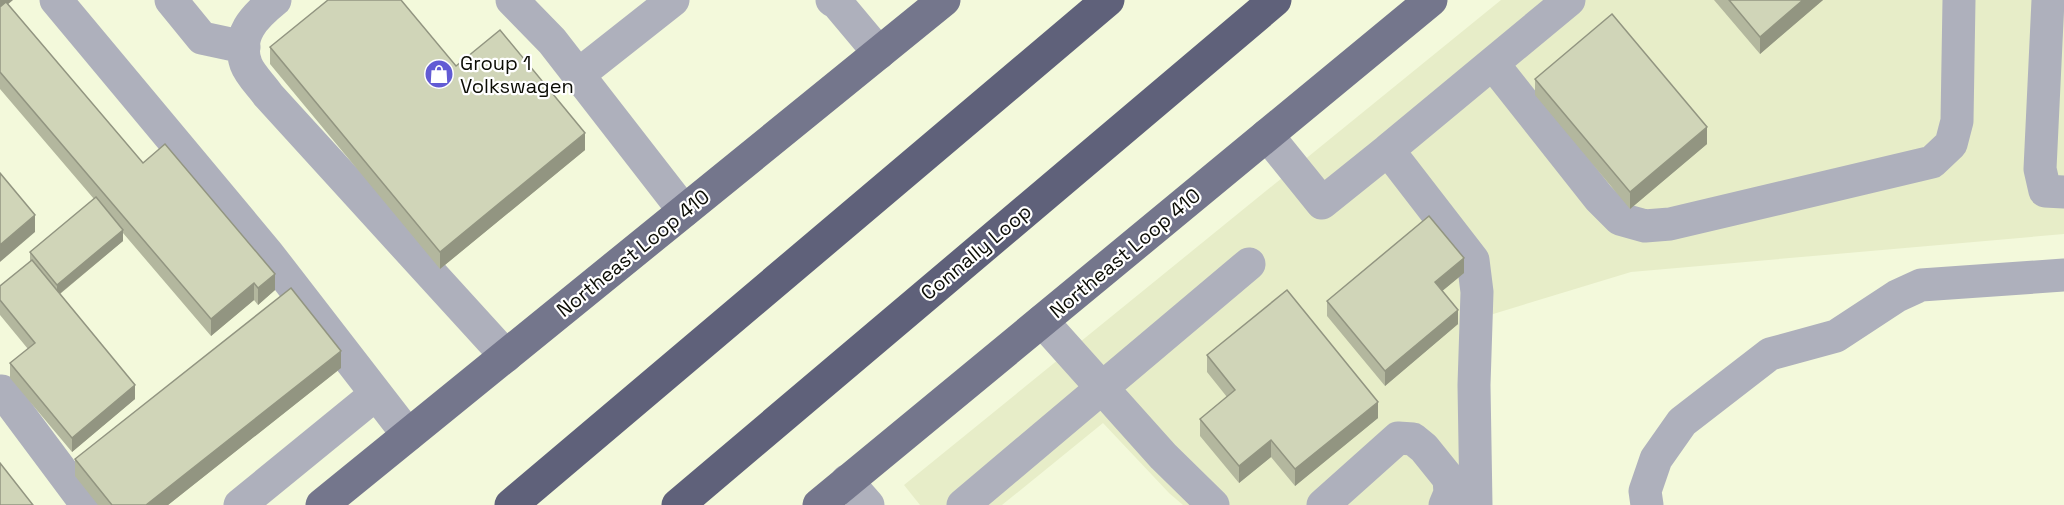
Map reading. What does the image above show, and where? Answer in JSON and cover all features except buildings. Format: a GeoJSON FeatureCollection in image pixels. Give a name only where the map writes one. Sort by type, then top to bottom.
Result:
{"type":"FeatureCollection","features":[{"type":"Feature","properties":{"kind":"highway"},"geometry":{"type":"LineString","coordinates":[[511,505],[1108,0]]}},
{"type":"Feature","properties":{"kind":"highway","name":"Connally Loop"},"geometry":{"type":"LineString","coordinates":[[678,505],[1275,0]]}},
{"type":"Feature","properties":{"kind":"main road","name":"Northeast Loop 410"},"geometry":{"type":"LineString","coordinates":[[322,505],[944,0]]}},
{"type":"Feature","properties":{"kind":"main road","name":"Northeast Loop 410"},"geometry":{"type":"LineString","coordinates":[[819,505],[858,493],[1042,321],[1431,0]]}},
{"type":"Feature","properties":{"kind":"lane"},"geometry":{"type":"LineString","coordinates":[[56,0],[268,254],[408,435]]}},
{"type":"Feature","properties":{"kind":"lane"},"geometry":{"type":"LineString","coordinates":[[171,0],[202,38],[244,47]]}},
{"type":"Feature","properties":{"kind":"lane"},"geometry":{"type":"LineString","coordinates":[[275,0],[249,24],[243,39],[246,65],[268,95],[506,356]]}},
{"type":"Feature","properties":{"kind":"lane"},"geometry":{"type":"LineString","coordinates":[[512,0],[552,41],[684,212]]}},
{"type":"Feature","properties":{"kind":"lane"},"geometry":{"type":"LineString","coordinates":[[578,75],[674,0]]}},
{"type":"Feature","properties":{"kind":"lane"},"geometry":{"type":"LineString","coordinates":[[832,0],[879,53]]}},
{"type":"Feature","properties":{"kind":"lane"},"geometry":{"type":"LineString","coordinates":[[1267,135],[1322,203],[1569,0]]}},
{"type":"Feature","properties":{"kind":"lane"},"geometry":{"type":"LineString","coordinates":[[1493,64],[1599,198],[1620,219],[1645,226],[1670,224],[1932,162],[1951,144],[1957,122],[1959,0]]}},
{"type":"Feature","properties":{"kind":"lane"},"geometry":{"type":"LineString","coordinates":[[2048,0],[2040,169],[2045,191],[2064,192]]}},
{"type":"Feature","properties":{"kind":"lane"},"geometry":{"type":"LineString","coordinates":[[1388,150],[1473,260],[1477,292],[1474,385],[1476,505]]}},
{"type":"Feature","properties":{"kind":"lane"},"geometry":{"type":"LineString","coordinates":[[963,505],[1249,264]]}},
{"type":"Feature","properties":{"kind":"lane"},"geometry":{"type":"LineString","coordinates":[[1647,505],[1645,491],[1656,459],[1682,423],[1770,354],[1836,336],[1897,296],[1921,285],[2064,275]]}},
{"type":"Feature","properties":{"kind":"lane"},"geometry":{"type":"LineString","coordinates":[[1042,321],[1163,456],[1213,505]]}},
{"type":"Feature","properties":{"kind":"lane"},"geometry":{"type":"LineString","coordinates":[[0,392],[2,391],[87,505]]}},
{"type":"Feature","properties":{"kind":"lane"},"geometry":{"type":"LineString","coordinates":[[240,505],[376,394]]}},
{"type":"Feature","properties":{"kind":"lane"},"geometry":{"type":"LineString","coordinates":[[1323,505],[1398,438],[1413,439],[1424,448],[1449,479],[1449,493],[1445,505]]}},
{"type":"Feature","properties":{"kind":"shaded area"},"geometry":{"type":"Polygon","coordinates":[[[1501,0],[2064,0],[2064,234],[1631,272],[1467,322],[1461,505],[1183,505],[1103,423],[1002,505],[920,505],[904,485],[1501,0]]]}},
{"type":"Feature","properties":{"kind":"place","name":"Group 1 Volkswagen"},"geometry":{"type":"Point","coordinates":[439,74]}}]}
